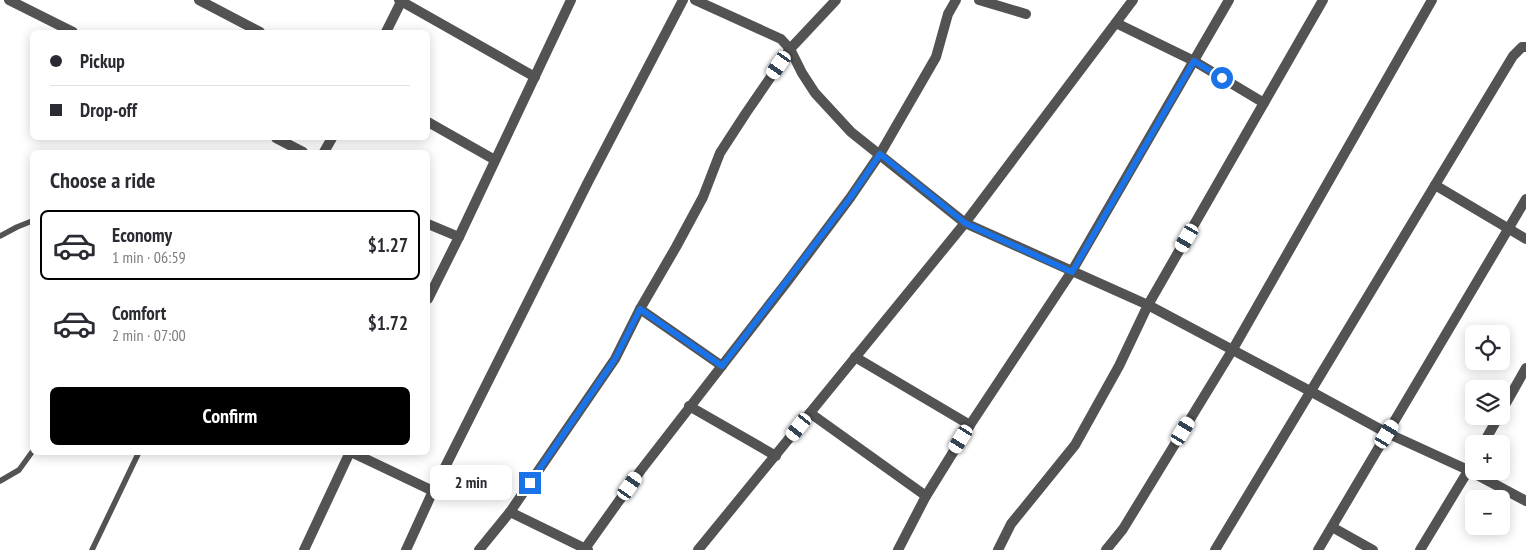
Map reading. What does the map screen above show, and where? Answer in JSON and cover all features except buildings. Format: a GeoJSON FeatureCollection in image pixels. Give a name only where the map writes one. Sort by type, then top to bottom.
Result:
{"type":"FeatureCollection","features":[{"type":"Feature","properties":{"kind":"street"},"geometry":{"type":"LineString","coordinates":[[9,0],[27,4],[69,30]]}},
{"type":"Feature","properties":{"kind":"street"},"geometry":{"type":"LineString","coordinates":[[199,0],[256,30]]}},
{"type":"Feature","properties":{"kind":"street"},"geometry":{"type":"LineString","coordinates":[[387,30],[401,0],[535,77]]}},
{"type":"Feature","properties":{"kind":"street"},"geometry":{"type":"LineString","coordinates":[[430,295],[571,0]]}},
{"type":"Feature","properties":{"kind":"street"},"geometry":{"type":"LineString","coordinates":[[406,550],[433,492],[588,182],[683,0]]}},
{"type":"Feature","properties":{"kind":"street"},"geometry":{"type":"LineString","coordinates":[[695,0],[781,40],[790,49],[815,93],[851,132],[965,223],[1148,305],[1310,390],[1387,434],[1465,469]]}},
{"type":"Feature","properties":{"kind":"street"},"geometry":{"type":"LineString","coordinates":[[479,550],[510,512],[615,359],[640,309],[703,197],[720,153],[790,49],[836,0]]}},
{"type":"Feature","properties":{"kind":"street"},"geometry":{"type":"LineString","coordinates":[[510,512],[586,549],[641,470],[850,198],[880,154],[936,57],[948,14],[956,0]]}},
{"type":"Feature","properties":{"kind":"street"},"geometry":{"type":"LineString","coordinates":[[978,0],[1026,14]]}},
{"type":"Feature","properties":{"kind":"street"},"geometry":{"type":"LineString","coordinates":[[698,550],[965,223],[1132,0]]}},
{"type":"Feature","properties":{"kind":"street"},"geometry":{"type":"LineString","coordinates":[[898,550],[926,496],[970,425],[1072,272],[1229,0]]}},
{"type":"Feature","properties":{"kind":"street"},"geometry":{"type":"LineString","coordinates":[[998,550],[1011,524],[1075,445],[1119,366],[1148,305],[1323,0]]}},
{"type":"Feature","properties":{"kind":"street"},"geometry":{"type":"LineString","coordinates":[[1106,550],[1123,529],[1233,350],[1432,0]]}},
{"type":"Feature","properties":{"kind":"street"},"geometry":{"type":"LineString","coordinates":[[1116,23],[1194,61],[1264,103]]}},
{"type":"Feature","properties":{"kind":"street"},"geometry":{"type":"LineString","coordinates":[[1215,550],[1513,56],[1522,47],[1526,47]]}},
{"type":"Feature","properties":{"kind":"street"},"geometry":{"type":"LineString","coordinates":[[430,123],[495,160]]}},
{"type":"Feature","properties":{"kind":"street"},"geometry":{"type":"LineString","coordinates":[[280,140],[299,150]]}},
{"type":"Feature","properties":{"kind":"street"},"geometry":{"type":"LineString","coordinates":[[1435,185],[1526,239]]}},
{"type":"Feature","properties":{"kind":"street"},"geometry":{"type":"LineString","coordinates":[[1318,550],[1526,199]]}},
{"type":"Feature","properties":{"kind":"street"},"geometry":{"type":"LineString","coordinates":[[430,225],[459,237]]}},
{"type":"Feature","properties":{"kind":"street"},"geometry":{"type":"LineString","coordinates":[[640,309],[722,366]]}},
{"type":"Feature","properties":{"kind":"street"},"geometry":{"type":"LineString","coordinates":[[855,357],[970,425]]}},
{"type":"Feature","properties":{"kind":"street"},"geometry":{"type":"LineString","coordinates":[[1510,396],[1526,368]]}},
{"type":"Feature","properties":{"kind":"street"},"geometry":{"type":"LineString","coordinates":[[689,406],[776,456]]}},
{"type":"Feature","properties":{"kind":"street"},"geometry":{"type":"LineString","coordinates":[[810,413],[926,496]]}},
{"type":"Feature","properties":{"kind":"street"},"geometry":{"type":"LineString","coordinates":[[304,550],[350,455]]}},
{"type":"Feature","properties":{"kind":"street"},"geometry":{"type":"LineString","coordinates":[[357,455],[433,492]]}},
{"type":"Feature","properties":{"kind":"street"},"geometry":{"type":"LineString","coordinates":[[1420,550],[1465,475]]}},
{"type":"Feature","properties":{"kind":"street"},"geometry":{"type":"LineString","coordinates":[[1487,480],[1526,501]]}},
{"type":"Feature","properties":{"kind":"street"},"geometry":{"type":"LineString","coordinates":[[1332,526],[1373,550]]}},
{"type":"Feature","properties":{"kind":"lane"},"geometry":{"type":"LineString","coordinates":[[0,236],[17,226],[30,222]]}},
{"type":"Feature","properties":{"kind":"lane"},"geometry":{"type":"LineString","coordinates":[[0,481],[19,470],[30,455]]}},
{"type":"Feature","properties":{"kind":"lane"},"geometry":{"type":"LineString","coordinates":[[92,550],[138,455]]}},
{"type":"Feature","properties":{"kind":"route"},"geometry":{"type":"LineString","coordinates":[[530,483],[615,359],[640,309],[722,366],[850,198],[880,154],[965,223],[1072,272],[1194,61],[1222,78]]}}]}
